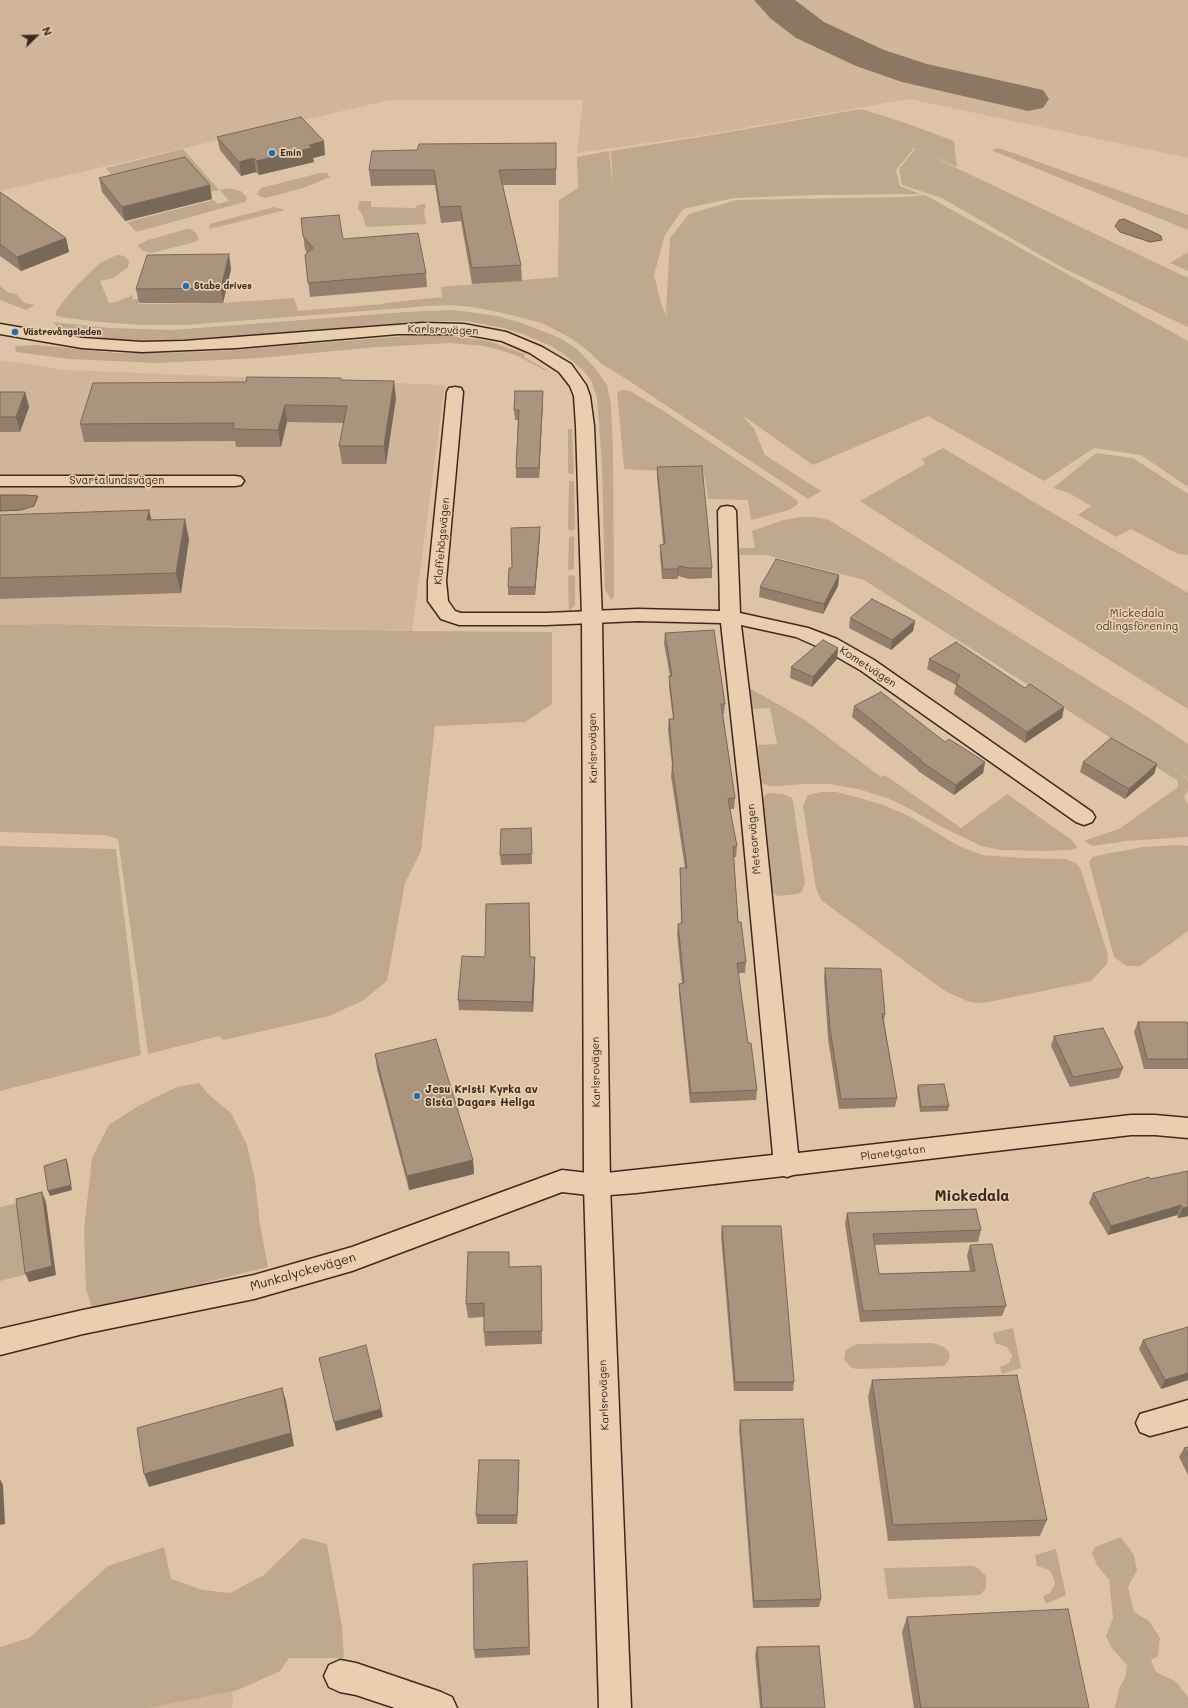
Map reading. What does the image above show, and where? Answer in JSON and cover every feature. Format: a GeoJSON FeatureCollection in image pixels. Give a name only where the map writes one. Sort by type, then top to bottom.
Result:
{"type":"FeatureCollection","features":[{"type":"Feature","properties":{"kind":"street","name":"Karlsrovägen"},"geometry":{"type":"LineString","coordinates":[[0,329],[82,343],[170,346],[236,343],[398,329],[445,328],[488,332],[521,342],[551,358],[565,368],[578,385],[582,396],[585,426],[592,617],[597,1185],[615,1708]]}},
{"type":"Feature","properties":{"kind":"street","name":"Klaffehögsvägen"},"geometry":{"type":"LineString","coordinates":[[455,392],[437,580],[438,601],[448,615],[459,619],[592,617]]}},
{"type":"Feature","properties":{"kind":"street","name":"Svartalundsvägen"},"geometry":{"type":"LineString","coordinates":[[0,481],[235,481]]}},
{"type":"Feature","properties":{"kind":"street","name":"Meteorvägen"},"geometry":{"type":"LineString","coordinates":[[727,511],[730,617],[750,790],[788,1166]]}},
{"type":"Feature","properties":{"kind":"street","name":"Kometvägen"},"geometry":{"type":"LineString","coordinates":[[592,617],[638,615],[730,617],[801,632],[830,644],[867,665],[1084,817]]}},
{"type":"Feature","properties":{"kind":"street","name":"Planetgatan"},"geometry":{"type":"LineString","coordinates":[[597,1185],[788,1166],[1131,1125],[1155,1125],[1188,1128]]}},
{"type":"Feature","properties":{"kind":"street","name":"Munkalyckevägen"},"geometry":{"type":"LineString","coordinates":[[0,1342],[83,1322],[254,1287],[346,1261],[562,1181],[597,1185]]}},
{"type":"Feature","properties":{"kind":"street"},"geometry":{"type":"LineString","coordinates":[[1150,1423],[1188,1413]]}},
{"type":"Feature","properties":{"kind":"street"},"geometry":{"type":"LineString","coordinates":[[340,1676],[356,1679],[442,1708]]}},
{"type":"Feature","properties":{"kind":"shaded area"},"geometry":{"type":"Polygon","coordinates":[[[0,0],[1188,0],[1188,158],[909,99],[711,134],[577,153],[583,100],[390,100],[0,191],[0,0]]]}},
{"type":"Feature","properties":{"kind":"shaded area"},"geometry":{"type":"Polygon","coordinates":[[[1124,219],[1161,236],[1162,240],[1150,242],[1120,232],[1115,226],[1119,220],[1124,219]]]}},
{"type":"Feature","properties":{"kind":"shaded area"},"geometry":{"type":"Polygon","coordinates":[[[0,360],[65,370],[445,385],[412,631],[232,626],[50,624],[0,625],[0,360]]]}},
{"type":"Feature","properties":{"kind":"shaded area"},"geometry":{"type":"Polygon","coordinates":[[[0,495],[38,496],[34,506],[21,510],[0,511],[0,495]]]}},
{"type":"Feature","properties":{"kind":"shaded area"},"geometry":{"type":"Polygon","coordinates":[[[231,1675],[233,1699],[232,1708],[133,1708],[231,1675]]]}},
{"type":"Feature","properties":{"kind":"green space"},"geometry":{"type":"Polygon","coordinates":[[[861,109],[906,123],[954,141],[957,167],[927,154],[1188,278],[1188,327],[1061,267],[942,198],[902,185],[899,169],[915,149],[914,148],[896,170],[900,186],[920,194],[814,195],[734,198],[683,209],[665,235],[654,275],[662,307],[668,317],[666,311],[670,238],[689,214],[737,200],[905,197],[925,195],[1188,341],[1188,487],[1141,455],[1094,448],[1044,481],[928,416],[813,465],[742,415],[754,429],[765,455],[821,491],[808,499],[603,365],[588,351],[569,337],[542,323],[472,307],[450,305],[428,306],[187,325],[141,325],[100,322],[60,317],[56,315],[56,312],[62,303],[76,286],[100,263],[117,255],[125,256],[129,261],[128,267],[114,278],[100,281],[109,303],[116,302],[133,295],[132,299],[139,299],[138,304],[223,303],[294,298],[298,311],[383,304],[442,297],[441,287],[558,277],[559,200],[578,188],[577,157],[609,151],[613,188],[611,151],[861,109]]]}},
{"type":"Feature","properties":{"kind":"green space"},"geometry":{"type":"Polygon","coordinates":[[[999,148],[1188,215],[1188,230],[991,150],[999,148]]]}},
{"type":"Feature","properties":{"kind":"green space"},"geometry":{"type":"Polygon","coordinates":[[[183,149],[219,190],[209,192],[121,186],[106,168],[183,149]]]}},
{"type":"Feature","properties":{"kind":"green space"},"geometry":{"type":"Polygon","coordinates":[[[320,173],[327,173],[330,177],[303,188],[266,198],[257,194],[261,188],[320,173]]]}},
{"type":"Feature","properties":{"kind":"green space"},"geometry":{"type":"Polygon","coordinates":[[[229,188],[241,191],[247,198],[245,202],[136,232],[127,222],[213,200],[218,204],[229,201],[220,190],[229,188]]]}},
{"type":"Feature","properties":{"kind":"green space"},"geometry":{"type":"Polygon","coordinates":[[[359,201],[371,201],[371,207],[416,208],[417,205],[425,204],[426,208],[424,209],[426,224],[366,226],[362,214],[358,209],[359,201]]]}},
{"type":"Feature","properties":{"kind":"green space"},"geometry":{"type":"Polygon","coordinates":[[[274,207],[285,210],[210,229],[209,226],[210,224],[274,207]]]}},
{"type":"Feature","properties":{"kind":"green space"},"geometry":{"type":"Polygon","coordinates":[[[190,229],[196,233],[199,239],[195,242],[151,253],[143,251],[138,246],[139,244],[148,240],[190,229]]]}},
{"type":"Feature","properties":{"kind":"green space"},"geometry":{"type":"Polygon","coordinates":[[[1188,252],[1188,271],[1170,263],[1188,252]]]}},
{"type":"Feature","properties":{"kind":"green space"},"geometry":{"type":"Polygon","coordinates":[[[0,286],[9,293],[16,294],[25,303],[35,305],[26,310],[0,300],[0,286]]]}},
{"type":"Feature","properties":{"kind":"green space"},"geometry":{"type":"Polygon","coordinates":[[[454,310],[497,316],[522,323],[560,338],[577,349],[595,368],[607,385],[611,404],[613,453],[614,596],[612,600],[605,590],[602,466],[597,398],[591,380],[583,370],[551,346],[523,334],[503,328],[466,321],[413,322],[203,339],[152,341],[106,339],[69,334],[59,329],[53,322],[109,328],[172,330],[406,312],[454,310]]]}},
{"type":"Feature","properties":{"kind":"green space"},"geometry":{"type":"Polygon","coordinates":[[[419,335],[444,335],[488,341],[525,354],[524,357],[547,370],[544,370],[518,356],[500,350],[484,346],[450,343],[378,347],[259,358],[158,363],[69,359],[16,352],[15,348],[17,346],[36,345],[117,353],[166,353],[220,351],[419,335]]]}},
{"type":"Feature","properties":{"kind":"green space"},"geometry":{"type":"Polygon","coordinates":[[[623,390],[630,391],[662,410],[797,500],[798,504],[789,510],[751,520],[748,500],[708,499],[704,473],[624,469],[617,392],[623,390]]]}},
{"type":"Feature","properties":{"kind":"green space"},"geometry":{"type":"Polygon","coordinates":[[[568,429],[572,429],[574,475],[568,473],[568,429]]]}},
{"type":"Feature","properties":{"kind":"green space","name":"Mickedala odlingsförening"},"geometry":{"type":"Polygon","coordinates":[[[943,448],[1188,593],[1188,709],[1034,613],[860,501],[925,464],[922,459],[943,448]]]}},
{"type":"Feature","properties":{"kind":"green space"},"geometry":{"type":"Polygon","coordinates":[[[1096,453],[1133,458],[1188,494],[1188,555],[1178,554],[1131,529],[1116,537],[1078,515],[1091,506],[1069,493],[1053,488],[1096,453]]]}},
{"type":"Feature","properties":{"kind":"green space"},"geometry":{"type":"Polygon","coordinates":[[[569,481],[574,481],[575,530],[571,531],[568,529],[569,481]]]}},
{"type":"Feature","properties":{"kind":"green space"},"geometry":{"type":"Polygon","coordinates":[[[800,517],[814,517],[829,520],[1143,714],[1188,744],[1188,780],[1173,766],[1188,781],[1188,790],[1184,797],[1188,804],[1188,837],[1126,841],[1093,846],[1085,842],[1086,840],[1119,829],[1178,787],[1178,781],[864,580],[766,555],[737,554],[738,548],[755,548],[752,531],[784,520],[800,517]]]}},
{"type":"Feature","properties":{"kind":"green space"},"geometry":{"type":"Polygon","coordinates":[[[574,536],[574,569],[568,570],[569,537],[574,536]]]}},
{"type":"Feature","properties":{"kind":"green space"},"geometry":{"type":"Polygon","coordinates":[[[568,576],[575,576],[575,605],[569,611],[568,576]]]}},
{"type":"Feature","properties":{"kind":"green space"},"geometry":{"type":"Polygon","coordinates":[[[50,624],[412,631],[552,632],[552,704],[525,722],[435,726],[421,851],[405,883],[387,981],[362,1001],[329,1016],[224,1040],[219,1036],[148,1054],[118,839],[104,835],[0,832],[0,625],[50,624]]]}},
{"type":"Feature","properties":{"kind":"green space"},"geometry":{"type":"Polygon","coordinates":[[[748,687],[805,720],[881,777],[885,775],[961,828],[1007,794],[1073,841],[1077,847],[1069,850],[1047,851],[1001,850],[981,846],[887,798],[858,789],[830,784],[770,786],[761,783],[758,745],[777,744],[770,708],[752,709],[748,687]]]}},
{"type":"Feature","properties":{"kind":"green space"},"geometry":{"type":"Polygon","coordinates":[[[821,792],[836,792],[883,805],[909,816],[957,845],[982,855],[1066,859],[1076,863],[1081,870],[1108,955],[1107,964],[1091,981],[989,1002],[977,1003],[967,1001],[945,991],[821,900],[816,888],[803,806],[808,795],[821,792]]]}},
{"type":"Feature","properties":{"kind":"green space"},"geometry":{"type":"Polygon","coordinates":[[[768,793],[783,794],[792,798],[793,801],[805,884],[802,891],[798,894],[778,896],[773,893],[770,888],[762,798],[768,793]]]}},
{"type":"Feature","properties":{"kind":"green space"},"geometry":{"type":"Polygon","coordinates":[[[1178,845],[1188,846],[1188,931],[1140,966],[1126,966],[1114,957],[1089,862],[1093,857],[1100,855],[1143,847],[1178,845]]]}},
{"type":"Feature","properties":{"kind":"green space"},"geometry":{"type":"Polygon","coordinates":[[[0,846],[116,849],[141,1055],[0,1091],[0,846]]]}},
{"type":"Feature","properties":{"kind":"green space"},"geometry":{"type":"Polygon","coordinates":[[[199,1083],[208,1094],[231,1113],[247,1145],[255,1180],[260,1225],[268,1267],[93,1310],[86,1289],[84,1229],[92,1158],[109,1125],[140,1105],[177,1087],[199,1083]]]}},
{"type":"Feature","properties":{"kind":"green space"},"geometry":{"type":"Polygon","coordinates":[[[18,1203],[27,1274],[0,1281],[0,1207],[18,1203]]]}},
{"type":"Feature","properties":{"kind":"green space"},"geometry":{"type":"Polygon","coordinates":[[[1013,1328],[1021,1368],[1002,1374],[1000,1367],[1009,1363],[1012,1356],[1007,1347],[995,1343],[993,1333],[1013,1328]]]}},
{"type":"Feature","properties":{"kind":"green space"},"geometry":{"type":"Polygon","coordinates":[[[933,1343],[944,1347],[950,1355],[944,1366],[856,1369],[850,1367],[844,1359],[846,1350],[857,1344],[933,1343]]]}},
{"type":"Feature","properties":{"kind":"green space"},"geometry":{"type":"Polygon","coordinates":[[[1121,1537],[1134,1555],[1137,1570],[1128,1587],[1134,1612],[1149,1621],[1160,1638],[1158,1656],[1151,1660],[1156,1672],[1175,1681],[1186,1694],[1188,1698],[1188,1708],[1114,1708],[1119,1688],[1125,1678],[1127,1665],[1111,1647],[1106,1636],[1113,1618],[1109,1580],[1097,1565],[1092,1553],[1095,1547],[1121,1537]]]}},
{"type":"Feature","properties":{"kind":"green space"},"geometry":{"type":"Polygon","coordinates":[[[302,1538],[327,1544],[342,1627],[344,1658],[289,1658],[280,1671],[238,1690],[149,1708],[0,1708],[0,1647],[29,1638],[108,1566],[164,1547],[171,1579],[203,1590],[230,1593],[264,1575],[302,1538]]]}},
{"type":"Feature","properties":{"kind":"green space"},"geometry":{"type":"Polygon","coordinates":[[[1056,1549],[1066,1595],[1046,1604],[1043,1596],[1050,1593],[1055,1583],[1051,1572],[1037,1566],[1035,1555],[1056,1549]]]}},
{"type":"Feature","properties":{"kind":"green space"},"geometry":{"type":"Polygon","coordinates":[[[973,1566],[978,1568],[986,1576],[986,1588],[980,1595],[888,1599],[884,1568],[973,1566]]]}},
{"type":"Feature","properties":{"kind":"building"},"geometry":{"type":"Polygon","coordinates":[[[301,117],[324,141],[309,145],[312,148],[257,161],[254,158],[239,162],[217,137],[301,117]]]}},
{"type":"Feature","properties":{"kind":"building"},"geometry":{"type":"Polygon","coordinates":[[[556,143],[556,169],[499,170],[521,265],[472,268],[460,206],[440,207],[434,170],[369,170],[372,151],[417,150],[419,144],[556,143]]]}},
{"type":"Feature","properties":{"kind":"building"},"geometry":{"type":"Polygon","coordinates":[[[185,157],[210,185],[122,207],[99,178],[185,157]]]}},
{"type":"Feature","properties":{"kind":"building"},"geometry":{"type":"Polygon","coordinates":[[[0,192],[66,238],[17,257],[0,244],[0,192]]]}},
{"type":"Feature","properties":{"kind":"building"},"geometry":{"type":"Polygon","coordinates":[[[339,215],[343,239],[418,233],[426,273],[308,283],[305,255],[313,248],[303,236],[301,218],[339,215]]]}},
{"type":"Feature","properties":{"kind":"building"},"geometry":{"type":"Polygon","coordinates":[[[229,254],[221,288],[136,289],[147,255],[229,254]]]}},
{"type":"Feature","properties":{"kind":"building"},"geometry":{"type":"Polygon","coordinates":[[[247,377],[341,378],[341,380],[394,381],[384,446],[339,446],[347,406],[285,405],[278,430],[233,429],[234,423],[80,424],[93,383],[246,382],[247,377]]]}},
{"type":"Feature","properties":{"kind":"building"},"geometry":{"type":"Polygon","coordinates":[[[515,391],[543,391],[539,468],[516,468],[519,410],[514,410],[515,391]]]}},
{"type":"Feature","properties":{"kind":"building"},"geometry":{"type":"Polygon","coordinates":[[[0,392],[25,392],[16,417],[0,417],[0,392]]]}},
{"type":"Feature","properties":{"kind":"building"},"geometry":{"type":"Polygon","coordinates":[[[702,466],[712,568],[690,568],[679,566],[678,569],[663,569],[660,545],[665,544],[657,467],[702,466]]]}},
{"type":"Feature","properties":{"kind":"building"},"geometry":{"type":"Polygon","coordinates":[[[149,510],[147,520],[185,519],[176,573],[0,578],[0,515],[149,510]]]}},
{"type":"Feature","properties":{"kind":"building"},"geometry":{"type":"Polygon","coordinates":[[[540,527],[535,587],[508,587],[509,568],[512,568],[511,528],[540,527]]]}},
{"type":"Feature","properties":{"kind":"building"},"geometry":{"type":"Polygon","coordinates":[[[776,559],[839,575],[824,604],[760,587],[776,559]]]}},
{"type":"Feature","properties":{"kind":"building"},"geometry":{"type":"Polygon","coordinates":[[[872,599],[915,621],[892,640],[850,618],[872,599]]]}},
{"type":"Feature","properties":{"kind":"building"},"geometry":{"type":"Polygon","coordinates":[[[714,630],[725,704],[721,704],[735,798],[728,799],[737,846],[733,847],[738,922],[741,922],[746,962],[737,963],[748,1043],[751,1043],[757,1090],[691,1093],[679,984],[684,983],[678,924],[682,923],[680,868],[687,868],[672,765],[669,719],[674,719],[669,676],[672,676],[665,633],[714,630]]]}},
{"type":"Feature","properties":{"kind":"building"},"geometry":{"type":"Polygon","coordinates":[[[823,640],[838,648],[813,677],[791,667],[823,640]]]}},
{"type":"Feature","properties":{"kind":"building"},"geometry":{"type":"Polygon","coordinates":[[[956,642],[1025,688],[1030,684],[1064,707],[1027,732],[956,684],[960,675],[929,659],[956,642]]]}},
{"type":"Feature","properties":{"kind":"building"},"geometry":{"type":"Polygon","coordinates":[[[881,692],[945,742],[949,739],[985,762],[956,785],[920,761],[921,760],[854,706],[881,692]]]}},
{"type":"Feature","properties":{"kind":"building"},"geometry":{"type":"Polygon","coordinates":[[[1111,738],[1157,764],[1129,789],[1083,762],[1111,738]]]}},
{"type":"Feature","properties":{"kind":"building"},"geometry":{"type":"Polygon","coordinates":[[[531,828],[532,854],[500,855],[501,829],[531,828]]]}},
{"type":"Feature","properties":{"kind":"building"},"geometry":{"type":"Polygon","coordinates":[[[529,903],[530,957],[535,957],[532,1002],[458,1000],[462,956],[485,957],[486,904],[529,903]]]}},
{"type":"Feature","properties":{"kind":"building"},"geometry":{"type":"Polygon","coordinates":[[[825,968],[881,969],[885,1014],[882,1014],[897,1098],[841,1099],[830,1029],[825,968]]]}},
{"type":"Feature","properties":{"kind":"building"},"geometry":{"type":"Polygon","coordinates":[[[1138,1022],[1187,1022],[1188,1059],[1147,1059],[1138,1022]]]}},
{"type":"Feature","properties":{"kind":"building"},"geometry":{"type":"Polygon","coordinates":[[[1103,1028],[1123,1068],[1073,1077],[1054,1036],[1103,1028]]]}},
{"type":"Feature","properties":{"kind":"building","name":"Jesu Kristi Kyrka av Sista Dagars Heliga"},"geometry":{"type":"Polygon","coordinates":[[[436,1039],[473,1160],[407,1176],[375,1054],[436,1039]]]}},
{"type":"Feature","properties":{"kind":"building"},"geometry":{"type":"Polygon","coordinates":[[[944,1084],[949,1106],[921,1107],[918,1085],[944,1084]]]}},
{"type":"Feature","properties":{"kind":"building"},"geometry":{"type":"Polygon","coordinates":[[[66,1159],[71,1185],[48,1191],[44,1166],[66,1159]]]}},
{"type":"Feature","properties":{"kind":"building"},"geometry":{"type":"Polygon","coordinates":[[[1188,1171],[1188,1207],[1183,1208],[1181,1205],[1111,1226],[1093,1193],[1149,1177],[1150,1179],[1188,1171]]]}},
{"type":"Feature","properties":{"kind":"building"},"geometry":{"type":"Polygon","coordinates":[[[42,1192],[52,1266],[25,1273],[16,1199],[42,1192]]]}},
{"type":"Feature","properties":{"kind":"building"},"geometry":{"type":"Polygon","coordinates":[[[976,1209],[981,1230],[873,1234],[879,1274],[975,1271],[970,1245],[992,1244],[1006,1306],[863,1311],[847,1213],[976,1209]]]}},
{"type":"Feature","properties":{"kind":"building"},"geometry":{"type":"Polygon","coordinates":[[[722,1226],[781,1226],[794,1382],[735,1382],[722,1226]]]}},
{"type":"Feature","properties":{"kind":"building"},"geometry":{"type":"Polygon","coordinates":[[[468,1252],[509,1252],[509,1267],[541,1266],[542,1331],[484,1332],[484,1303],[466,1304],[468,1252]]]}},
{"type":"Feature","properties":{"kind":"building"},"geometry":{"type":"Polygon","coordinates":[[[1188,1327],[1188,1373],[1165,1380],[1143,1340],[1188,1327]]]}},
{"type":"Feature","properties":{"kind":"building"},"geometry":{"type":"Polygon","coordinates":[[[366,1345],[381,1409],[334,1422],[319,1358],[366,1345]]]}},
{"type":"Feature","properties":{"kind":"building"},"geometry":{"type":"Polygon","coordinates":[[[1017,1375],[1047,1520],[893,1525],[872,1380],[1017,1375]]]}},
{"type":"Feature","properties":{"kind":"building"},"geometry":{"type":"Polygon","coordinates":[[[282,1388],[291,1433],[144,1474],[137,1428],[282,1388]]]}},
{"type":"Feature","properties":{"kind":"building"},"geometry":{"type":"Polygon","coordinates":[[[803,1419],[821,1599],[754,1601],[740,1420],[803,1419]]]}},
{"type":"Feature","properties":{"kind":"building"},"geometry":{"type":"Polygon","coordinates":[[[1188,1447],[1188,1456],[1184,1448],[1188,1447]]]}},
{"type":"Feature","properties":{"kind":"building"},"geometry":{"type":"Polygon","coordinates":[[[479,1460],[519,1460],[517,1515],[476,1515],[479,1460]]]}},
{"type":"Feature","properties":{"kind":"building"},"geometry":{"type":"Polygon","coordinates":[[[527,1561],[529,1647],[474,1650],[473,1564],[527,1561]]]}},
{"type":"Feature","properties":{"kind":"building"},"geometry":{"type":"Polygon","coordinates":[[[1068,1609],[1089,1708],[921,1708],[907,1617],[1068,1609]]]}},
{"type":"Feature","properties":{"kind":"building"},"geometry":{"type":"Polygon","coordinates":[[[819,1646],[825,1708],[762,1708],[757,1647],[819,1646]]]}},
{"type":"Feature","properties":{"kind":"taxiway"},"geometry":{"type":"LineString","coordinates":[[773,0],[783,10],[810,30],[870,58],[916,73],[1028,99]]}},
{"type":"Feature","properties":{"kind":"place","name":"Emin"},"geometry":{"type":"Point","coordinates":[272,153]}},
{"type":"Feature","properties":{"kind":"place","name":"Stabe drives"},"geometry":{"type":"Point","coordinates":[186,286]}},
{"type":"Feature","properties":{"kind":"place","name":"Västrevångsleden"},"geometry":{"type":"Point","coordinates":[15,332]}},
{"type":"Feature","properties":{"kind":"place","name":"Jesu Kristi Kyrka av Sista Dagars Heliga"},"geometry":{"type":"Point","coordinates":[417,1096]}},
{"type":"Feature","properties":{"kind":"district","name":"Mickedala"},"geometry":{"type":"Point","coordinates":[972,1196]}}]}
